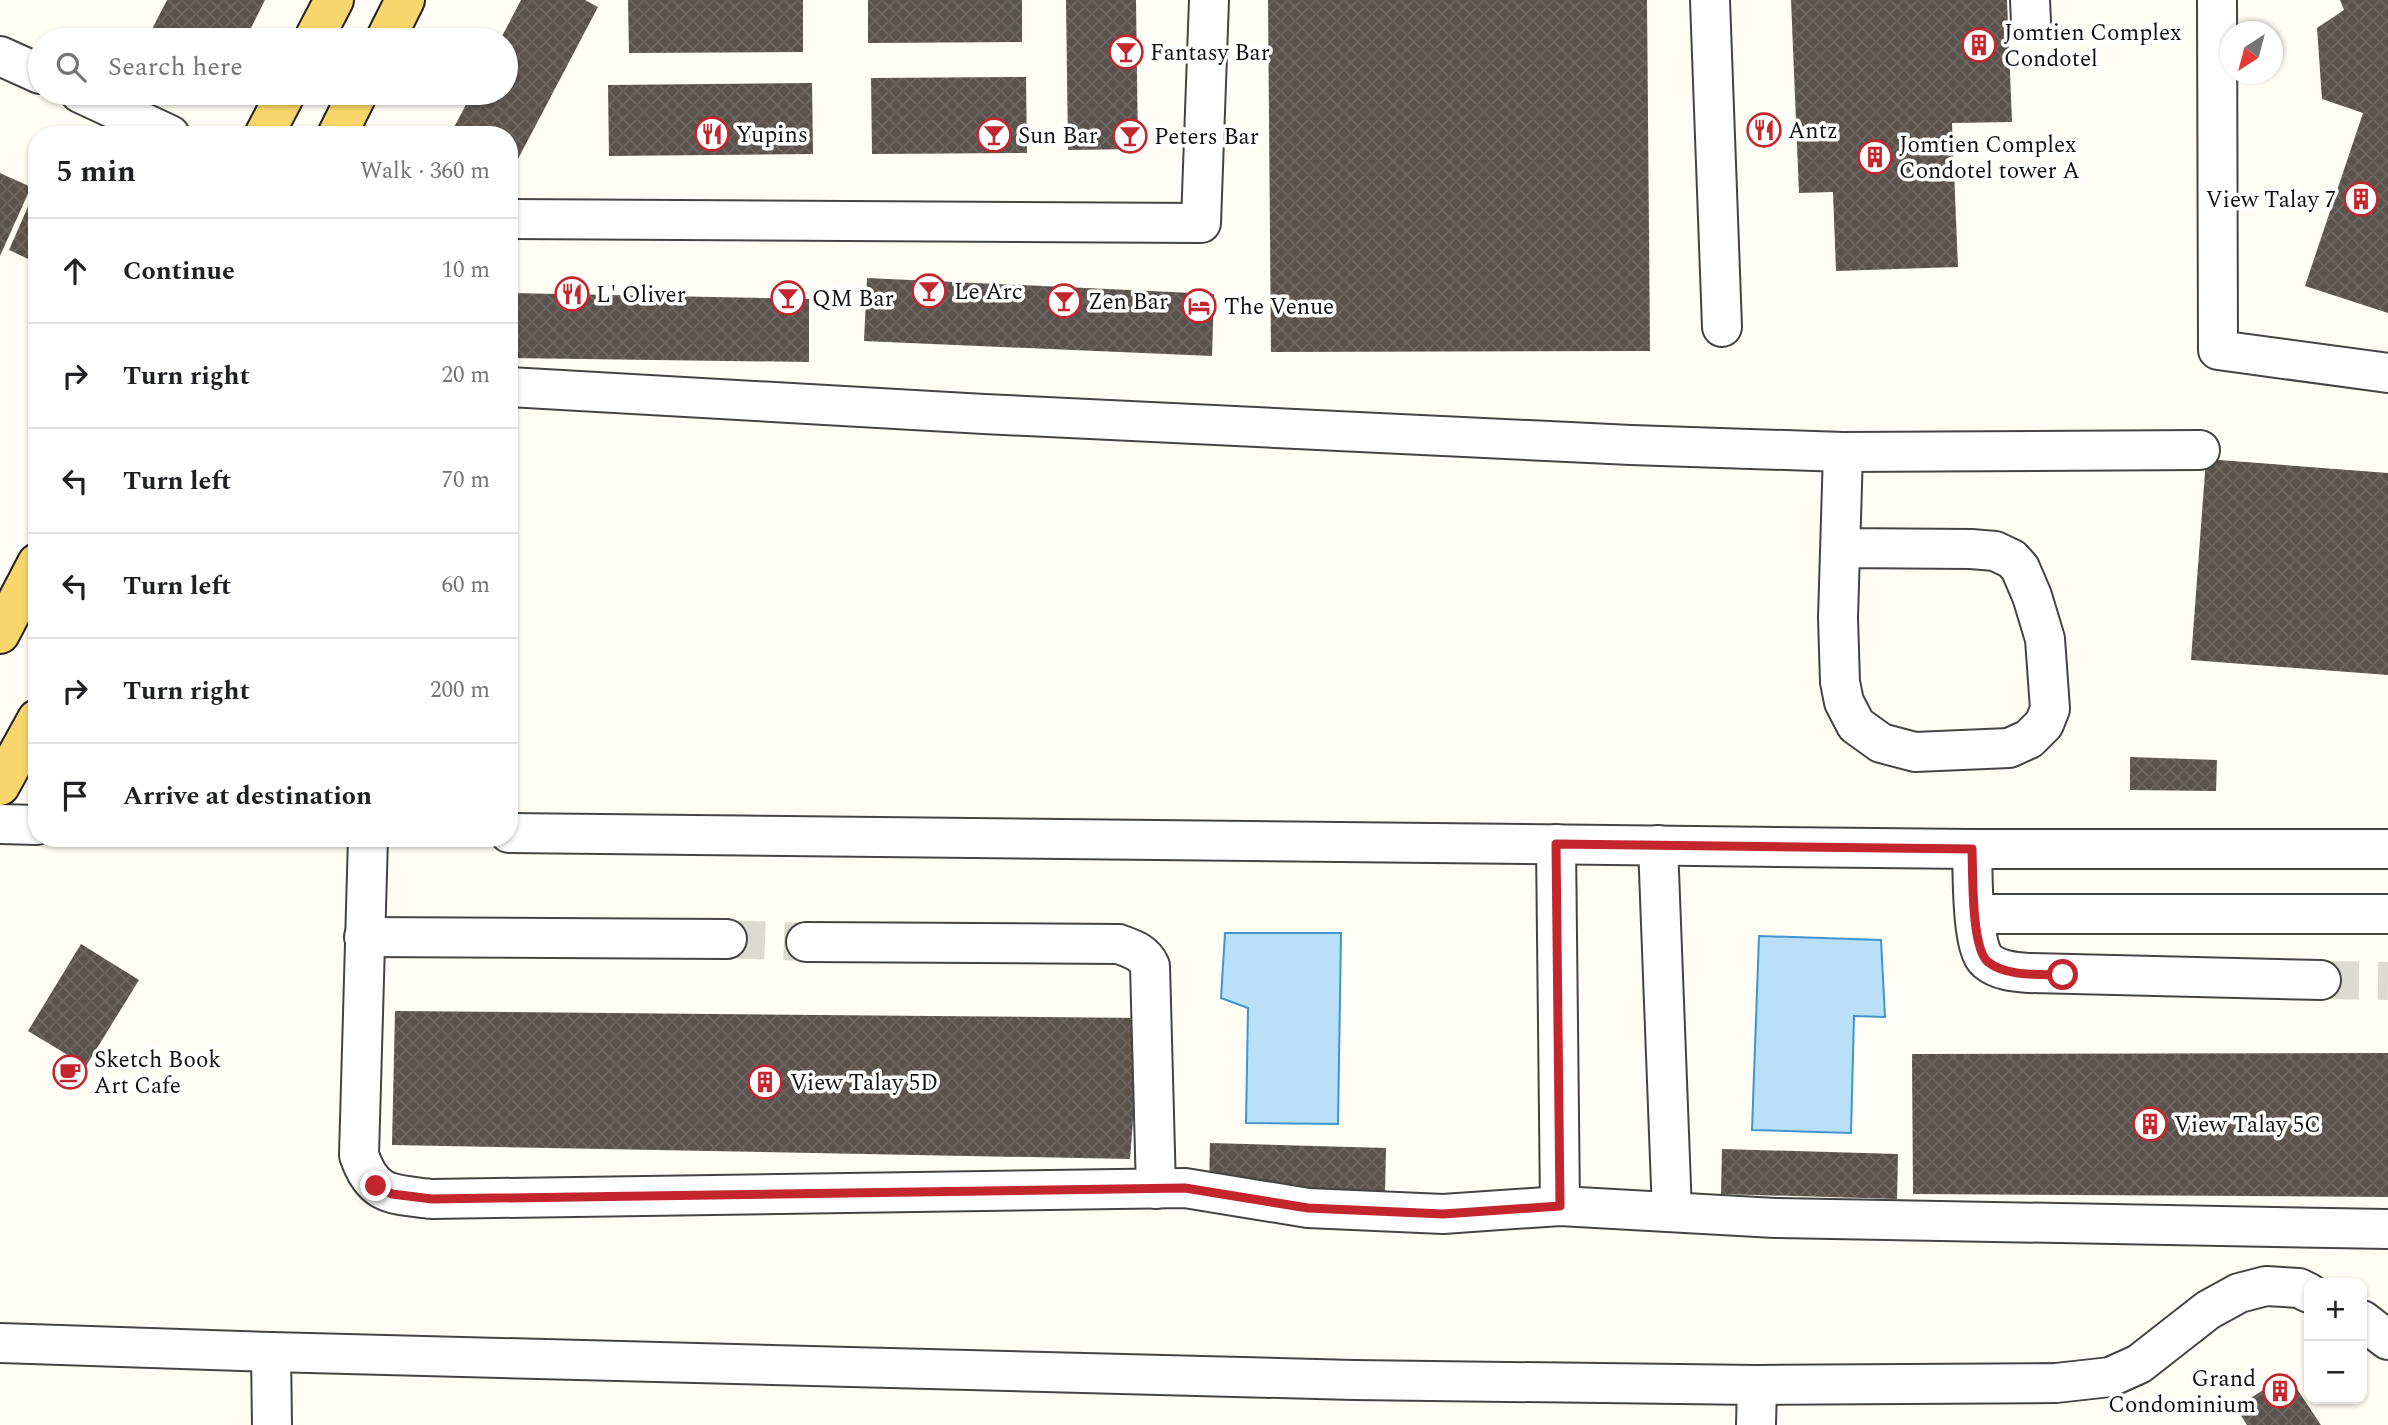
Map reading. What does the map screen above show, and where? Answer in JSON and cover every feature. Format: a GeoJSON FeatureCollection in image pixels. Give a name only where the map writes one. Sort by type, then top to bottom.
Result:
{"type":"FeatureCollection","features":[{"type":"Feature","properties":{"kind":"main road"},"geometry":{"type":"LineString","coordinates":[[319,28],[334,0]]}},
{"type":"Feature","properties":{"kind":"main road"},"geometry":{"type":"LineString","coordinates":[[391,28],[405,0]]}},
{"type":"Feature","properties":{"kind":"main road"},"geometry":{"type":"LineString","coordinates":[[269,126],[280,105]]}},
{"type":"Feature","properties":{"kind":"main road"},"geometry":{"type":"LineString","coordinates":[[342,126],[352,105]]}},
{"type":"Feature","properties":{"kind":"main road"},"geometry":{"type":"LineString","coordinates":[[0,634],[28,580]]}},
{"type":"Feature","properties":{"kind":"main road"},"geometry":{"type":"LineString","coordinates":[[0,786],[28,735]]}},
{"type":"Feature","properties":{"kind":"street"},"geometry":{"type":"LineString","coordinates":[[518,219],[1201,223],[1209,0]]}},
{"type":"Feature","properties":{"kind":"street"},"geometry":{"type":"LineString","coordinates":[[1710,0],[1722,327]]}},
{"type":"Feature","properties":{"kind":"street"},"geometry":{"type":"LineString","coordinates":[[2217,0],[2218,350],[2388,373]]}},
{"type":"Feature","properties":{"kind":"street"},"geometry":{"type":"LineString","coordinates":[[0,56],[28,69]]}},
{"type":"Feature","properties":{"kind":"street"},"geometry":{"type":"LineString","coordinates":[[106,105],[151,126]]}},
{"type":"Feature","properties":{"kind":"street"},"geometry":{"type":"LineString","coordinates":[[518,387],[1631,445],[1843,452],[2200,450]]}},
{"type":"Feature","properties":{"kind":"street"},"geometry":{"type":"LineString","coordinates":[[1841,548],[1970,549],[1996,551],[2012,559],[2020,568],[2032,596],[2045,639],[2050,709],[2043,724],[2029,739],[2010,748],[1915,752],[1881,743],[1856,725],[1844,702],[1840,682],[1838,618],[1843,452]]}},
{"type":"Feature","properties":{"kind":"street"},"geometry":{"type":"LineString","coordinates":[[0,824],[28,825]]}},
{"type":"Feature","properties":{"kind":"street"},"geometry":{"type":"LineString","coordinates":[[518,833],[1972,849],[2388,849]]}},
{"type":"Feature","properties":{"kind":"street"},"geometry":{"type":"LineString","coordinates":[[1556,844],[1560,1206]]}},
{"type":"Feature","properties":{"kind":"street"},"geometry":{"type":"LineString","coordinates":[[1658,845],[1672,1212]]}},
{"type":"Feature","properties":{"kind":"street"},"geometry":{"type":"LineString","coordinates":[[368,847],[359,1155],[365,1174],[376,1186],[392,1194],[432,1199],[1185,1188],[1308,1208],[1430,1213],[1560,1206],[1775,1218],[2388,1229]]}},
{"type":"Feature","properties":{"kind":"street"},"geometry":{"type":"LineString","coordinates":[[1972,849],[1979,947],[1982,956],[1997,967],[2063,975],[2321,981]]}},
{"type":"Feature","properties":{"kind":"street"},"geometry":{"type":"LineString","coordinates":[[1975,914],[2388,914]]}},
{"type":"Feature","properties":{"kind":"street"},"geometry":{"type":"LineString","coordinates":[[364,937],[727,939]]}},
{"type":"Feature","properties":{"kind":"street"},"geometry":{"type":"LineString","coordinates":[[806,942],[1119,944],[1138,951],[1150,965],[1156,1189]]}},
{"type":"Feature","properties":{"kind":"street"},"geometry":{"type":"LineString","coordinates":[[0,1343],[1354,1380],[1757,1385],[2056,1383],[2110,1377],[2138,1364],[2208,1310],[2239,1293],[2266,1286],[2304,1290]]}},
{"type":"Feature","properties":{"kind":"street"},"geometry":{"type":"LineString","coordinates":[[2367,1324],[2388,1340]]}},
{"type":"Feature","properties":{"kind":"street"},"geometry":{"type":"LineString","coordinates":[[271,1352],[272,1425]]}},
{"type":"Feature","properties":{"kind":"street"},"geometry":{"type":"LineString","coordinates":[[1756,1425],[1757,1385]]}},
{"type":"Feature","properties":{"kind":"water"},"geometry":{"type":"Polygon","coordinates":[[[1225,933],[1341,933],[1338,1124],[1246,1123],[1248,1008],[1221,998],[1225,933]]]}},
{"type":"Feature","properties":{"kind":"water"},"geometry":{"type":"Polygon","coordinates":[[[1759,936],[1881,940],[1885,1017],[1854,1016],[1851,1133],[1752,1130],[1759,936]]]}},
{"type":"Feature","properties":{"kind":"building"},"geometry":{"type":"Polygon","coordinates":[[[167,0],[265,0],[251,28],[153,28],[167,0]]]}},
{"type":"Feature","properties":{"kind":"building"},"geometry":{"type":"Polygon","coordinates":[[[521,0],[585,0],[598,7],[518,159],[518,126],[455,126],[466,105],[518,105],[518,28],[506,28],[521,0]]]}},
{"type":"Feature","properties":{"kind":"building"},"geometry":{"type":"Polygon","coordinates":[[[628,0],[803,0],[803,52],[629,53],[628,0]]]}},
{"type":"Feature","properties":{"kind":"building"},"geometry":{"type":"Polygon","coordinates":[[[868,0],[1022,0],[1022,42],[868,43],[868,0]]]}},
{"type":"Feature","properties":{"kind":"building"},"geometry":{"type":"Polygon","coordinates":[[[1066,0],[1136,0],[1138,149],[1068,150],[1066,0]]]}},
{"type":"Feature","properties":{"kind":"building"},"geometry":{"type":"Polygon","coordinates":[[[1268,0],[1647,0],[1650,351],[1271,352],[1268,0]]]}},
{"type":"Feature","properties":{"kind":"building","name":"Jomtien Complex Condotel tower A"},"geometry":{"type":"Polygon","coordinates":[[[1791,0],[2007,0],[2012,122],[1952,123],[1958,267],[1836,271],[1833,192],[1799,193],[1791,0]]]}},
{"type":"Feature","properties":{"kind":"building","name":"View Talay 7"},"geometry":{"type":"Polygon","coordinates":[[[2340,0],[2388,0],[2388,313],[2305,286],[2363,113],[2322,99],[2317,28],[2344,10],[2340,0]]]}},
{"type":"Feature","properties":{"kind":"building"},"geometry":{"type":"Polygon","coordinates":[[[1026,77],[1027,153],[872,154],[871,78],[1026,77]]]}},
{"type":"Feature","properties":{"kind":"building"},"geometry":{"type":"Polygon","coordinates":[[[812,83],[813,154],[609,156],[608,85],[812,83]]]}},
{"type":"Feature","properties":{"kind":"building"},"geometry":{"type":"Polygon","coordinates":[[[0,173],[28,186],[28,194],[0,256],[0,173]]]}},
{"type":"Feature","properties":{"kind":"building"},"geometry":{"type":"Polygon","coordinates":[[[28,207],[28,259],[9,250],[28,207]]]}},
{"type":"Feature","properties":{"kind":"building"},"geometry":{"type":"Polygon","coordinates":[[[867,278],[1214,294],[1212,356],[864,341],[867,278]]]}},
{"type":"Feature","properties":{"kind":"building"},"geometry":{"type":"Polygon","coordinates":[[[518,293],[809,299],[809,362],[518,358],[518,293]]]}},
{"type":"Feature","properties":{"kind":"building"},"geometry":{"type":"Polygon","coordinates":[[[2206,459],[2388,473],[2388,675],[2191,660],[2206,459]]]}},
{"type":"Feature","properties":{"kind":"building"},"geometry":{"type":"Polygon","coordinates":[[[2130,757],[2217,760],[2216,791],[2130,790],[2130,757]]]}},
{"type":"Feature","properties":{"kind":"building"},"geometry":{"type":"Polygon","coordinates":[[[81,944],[139,980],[86,1066],[28,1031],[81,944]]]}},
{"type":"Feature","properties":{"kind":"building","name":"View Talay 5D"},"geometry":{"type":"Polygon","coordinates":[[[395,1011],[1141,1018],[1130,1159],[392,1145],[395,1011]]]}},
{"type":"Feature","properties":{"kind":"building","name":"View Talay 5C"},"geometry":{"type":"Polygon","coordinates":[[[2388,1053],[2388,1197],[1913,1194],[1912,1054],[2388,1053]]]}},
{"type":"Feature","properties":{"kind":"building"},"geometry":{"type":"Polygon","coordinates":[[[1210,1143],[1386,1148],[1385,1193],[1209,1188],[1210,1143]]]}},
{"type":"Feature","properties":{"kind":"building"},"geometry":{"type":"Polygon","coordinates":[[[1722,1149],[1898,1154],[1897,1199],[1721,1194],[1722,1149]]]}},
{"type":"Feature","properties":{"kind":"building","name":"Grand Condominium"},"geometry":{"type":"Polygon","coordinates":[[[2287,1374],[2304,1400],[2304,1404],[2307,1404],[2321,1425],[2247,1425],[2236,1408],[2287,1374]]]}},
{"type":"Feature","properties":{"kind":"tunnel"},"geometry":{"type":"LineString","coordinates":[[727,939],[806,942]]}},
{"type":"Feature","properties":{"kind":"tunnel"},"geometry":{"type":"LineString","coordinates":[[2321,980],[2388,981]]}},
{"type":"Feature","properties":{"kind":"place","name":"Jomtien Complex Condotel"},"geometry":{"type":"Point","coordinates":[1979,45]}},
{"type":"Feature","properties":{"kind":"place","name":"Fantasy Bar"},"geometry":{"type":"Point","coordinates":[1126,52]}},
{"type":"Feature","properties":{"kind":"place","name":"Antz"},"geometry":{"type":"Point","coordinates":[1764,130]}},
{"type":"Feature","properties":{"kind":"place","name":"Yupins"},"geometry":{"type":"Point","coordinates":[712,134]}},
{"type":"Feature","properties":{"kind":"place","name":"Sun Bar"},"geometry":{"type":"Point","coordinates":[994,135]}},
{"type":"Feature","properties":{"kind":"place","name":"Peters Bar"},"geometry":{"type":"Point","coordinates":[1130,136]}},
{"type":"Feature","properties":{"kind":"place","name":"Jomtien Complex Condotel tower A"},"geometry":{"type":"Point","coordinates":[1875,157]}},
{"type":"Feature","properties":{"kind":"place","name":"View Talay 7"},"geometry":{"type":"Point","coordinates":[2361,199]}},
{"type":"Feature","properties":{"kind":"place","name":"Le Arc"},"geometry":{"type":"Point","coordinates":[929,291]}},
{"type":"Feature","properties":{"kind":"place","name":"L' Oliver"},"geometry":{"type":"Point","coordinates":[572,294]}},
{"type":"Feature","properties":{"kind":"place","name":"QM Bar"},"geometry":{"type":"Point","coordinates":[788,298]}},
{"type":"Feature","properties":{"kind":"place","name":"Zen Bar"},"geometry":{"type":"Point","coordinates":[1064,301]}},
{"type":"Feature","properties":{"kind":"place","name":"The Venue"},"geometry":{"type":"Point","coordinates":[1199,306]}},
{"type":"Feature","properties":{"kind":"place","name":"Sketch Book Art Cafe"},"geometry":{"type":"Point","coordinates":[70,1072]}},
{"type":"Feature","properties":{"kind":"place","name":"View Talay 5D"},"geometry":{"type":"Point","coordinates":[765,1082]}},
{"type":"Feature","properties":{"kind":"place","name":"View Talay 5C"},"geometry":{"type":"Point","coordinates":[2150,1124]}},
{"type":"Feature","properties":{"kind":"place","name":"Grand Condominium"},"geometry":{"type":"Point","coordinates":[2280,1391]}},
{"type":"Feature","properties":{"kind":"route"},"geometry":{"type":"LineString","coordinates":[[376,1186],[392,1194],[432,1199],[1185,1188],[1308,1208],[1443,1214],[1560,1206],[1556,844],[1972,849],[1975,914],[1982,956],[1997,967],[2013,971],[2063,975]]}}]}
